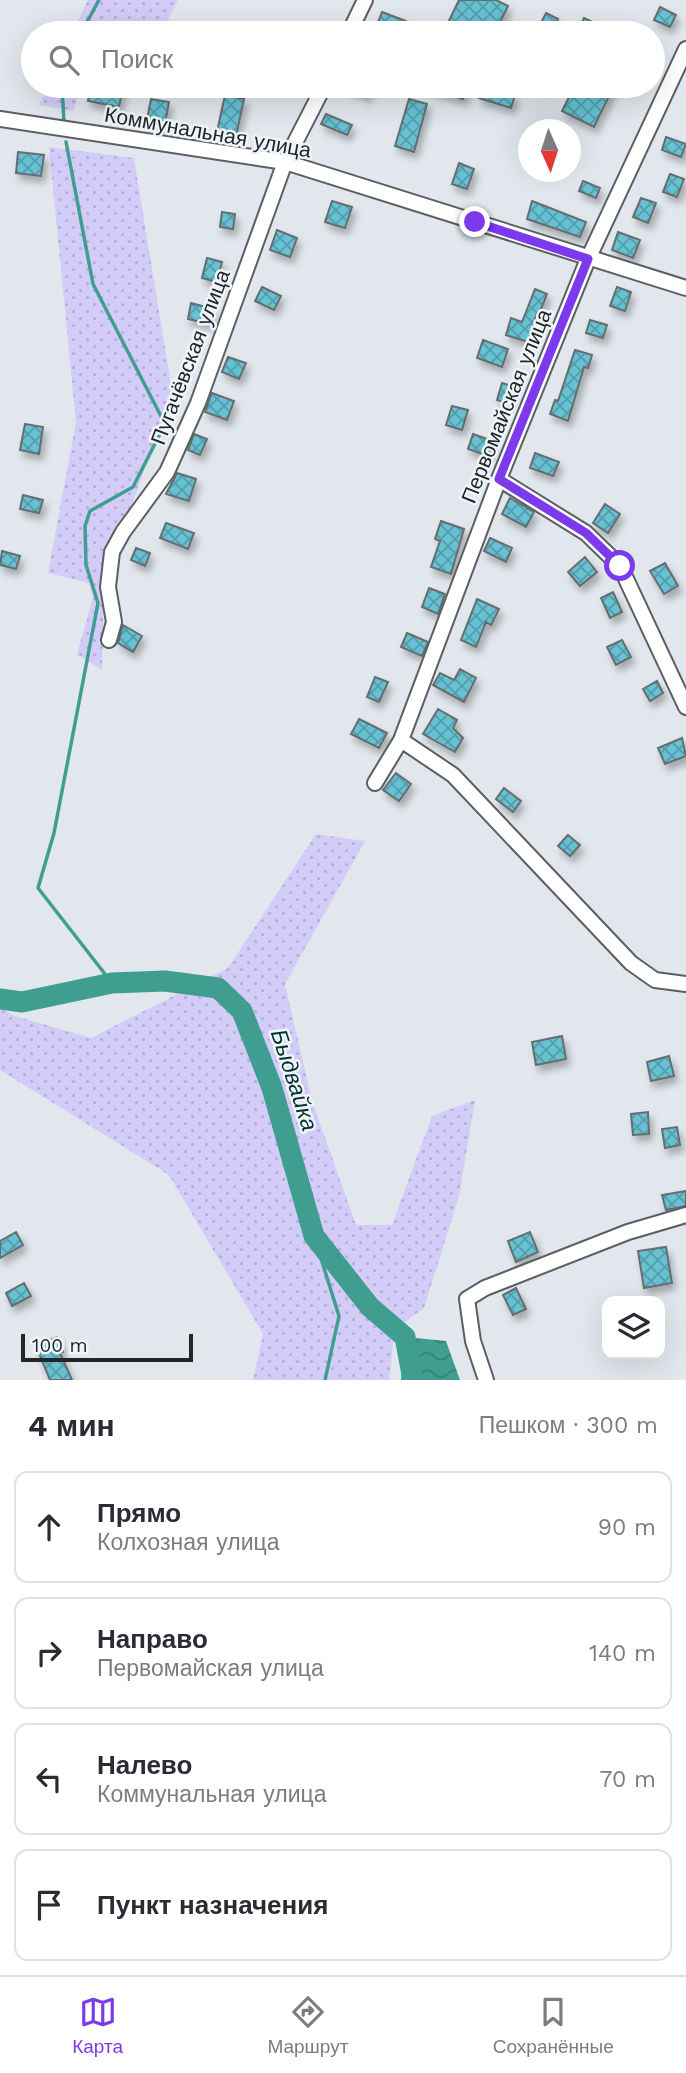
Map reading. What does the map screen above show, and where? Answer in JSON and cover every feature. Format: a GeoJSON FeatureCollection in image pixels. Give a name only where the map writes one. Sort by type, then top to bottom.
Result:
{"type":"FeatureCollection","features":[{"type":"Feature","properties":{"kind":"street"},"geometry":{"type":"LineString","coordinates":[[355,21],[365,0]]}},
{"type":"Feature","properties":{"kind":"street","name":"Первомайская улица"},"geometry":{"type":"LineString","coordinates":[[665,94],[686,49]]}},
{"type":"Feature","properties":{"kind":"street","name":"Пугачёвская улица"},"geometry":{"type":"LineString","coordinates":[[109,640],[114,622],[108,587],[113,552],[123,532],[167,472],[198,403],[285,162],[318,98]]}},
{"type":"Feature","properties":{"kind":"street","name":"Первомайская улица"},"geometry":{"type":"LineString","coordinates":[[375,783],[401,740],[499,479],[588,259],[663,98]]}},
{"type":"Feature","properties":{"kind":"street","name":"Коммунальная улица"},"geometry":{"type":"LineString","coordinates":[[0,119],[285,162],[686,288]]}},
{"type":"Feature","properties":{"kind":"street"},"geometry":{"type":"LineString","coordinates":[[499,479],[586,533],[620,566],[686,707]]}},
{"type":"Feature","properties":{"kind":"street"},"geometry":{"type":"LineString","coordinates":[[401,740],[453,775],[631,963],[655,980],[686,984]]}},
{"type":"Feature","properties":{"kind":"street"},"geometry":{"type":"LineString","coordinates":[[486,1380],[473,1341],[467,1298],[485,1288],[628,1232],[686,1215]]}},
{"type":"Feature","properties":{"kind":"shaded area"},"geometry":{"type":"Polygon","coordinates":[[[88,0],[178,0],[167,21],[78,21],[88,0]]]}},
{"type":"Feature","properties":{"kind":"shaded area"},"geometry":{"type":"Polygon","coordinates":[[[42,98],[77,98],[74,111],[39,105],[42,98]]]}},
{"type":"Feature","properties":{"kind":"shaded area"},"geometry":{"type":"Polygon","coordinates":[[[49,147],[134,158],[172,391],[104,584],[102,670],[77,654],[93,598],[89,583],[48,573],[76,422],[49,147]]]}},
{"type":"Feature","properties":{"kind":"shaded area"},"geometry":{"type":"Polygon","coordinates":[[[316,834],[365,841],[285,984],[312,1101],[356,1225],[392,1225],[432,1116],[475,1100],[459,1196],[424,1308],[395,1329],[389,1380],[253,1380],[263,1334],[169,1175],[0,1070],[0,1008],[15,1016],[91,1038],[228,968],[316,834]]]}},
{"type":"Feature","properties":{"kind":"water"},"geometry":{"type":"Polygon","coordinates":[[[405,1337],[446,1341],[460,1380],[401,1380],[405,1337]]]}},
{"type":"Feature","properties":{"kind":"building"},"geometry":{"type":"Polygon","coordinates":[[[459,0],[496,0],[508,6],[501,21],[449,21],[459,0]]]}},
{"type":"Feature","properties":{"kind":"building"},"geometry":{"type":"Polygon","coordinates":[[[660,7],[676,15],[670,27],[665,25],[665,21],[654,20],[660,7]]]}},
{"type":"Feature","properties":{"kind":"building"},"geometry":{"type":"Polygon","coordinates":[[[382,12],[406,21],[379,21],[382,12]]]}},
{"type":"Feature","properties":{"kind":"building"},"geometry":{"type":"Polygon","coordinates":[[[546,13],[558,19],[557,21],[542,21],[546,13]]]}},
{"type":"Feature","properties":{"kind":"building"},"geometry":{"type":"Polygon","coordinates":[[[89,98],[121,98],[119,107],[88,101],[89,98]]]}},
{"type":"Feature","properties":{"kind":"building"},"geometry":{"type":"Polygon","coordinates":[[[224,98],[244,99],[236,136],[217,132],[224,98]]]}},
{"type":"Feature","properties":{"kind":"building"},"geometry":{"type":"Polygon","coordinates":[[[479,98],[514,98],[511,108],[479,98]]]}},
{"type":"Feature","properties":{"kind":"building"},"geometry":{"type":"Polygon","coordinates":[[[568,98],[608,98],[594,127],[562,111],[568,98]]]}},
{"type":"Feature","properties":{"kind":"building"},"geometry":{"type":"Polygon","coordinates":[[[151,99],[169,102],[164,129],[146,125],[151,99]]]}},
{"type":"Feature","properties":{"kind":"building"},"geometry":{"type":"Polygon","coordinates":[[[409,99],[427,104],[414,152],[395,146],[409,99]]]}},
{"type":"Feature","properties":{"kind":"building"},"geometry":{"type":"Polygon","coordinates":[[[326,114],[352,125],[347,135],[321,124],[326,114]]]}},
{"type":"Feature","properties":{"kind":"building"},"geometry":{"type":"Polygon","coordinates":[[[666,137],[686,144],[681,157],[662,150],[666,137]]]}},
{"type":"Feature","properties":{"kind":"building"},"geometry":{"type":"Polygon","coordinates":[[[18,152],[44,155],[41,176],[16,173],[18,152]]]}},
{"type":"Feature","properties":{"kind":"building"},"geometry":{"type":"Polygon","coordinates":[[[459,163],[474,169],[467,189],[452,184],[459,163]]]}},
{"type":"Feature","properties":{"kind":"building"},"geometry":{"type":"Polygon","coordinates":[[[670,174],[684,179],[677,197],[663,192],[670,174]]]}},
{"type":"Feature","properties":{"kind":"building"},"geometry":{"type":"Polygon","coordinates":[[[583,181],[600,188],[596,198],[579,191],[583,181]]]}},
{"type":"Feature","properties":{"kind":"building"},"geometry":{"type":"Polygon","coordinates":[[[641,198],[656,203],[648,223],[633,217],[641,198]]]}},
{"type":"Feature","properties":{"kind":"building"},"geometry":{"type":"Polygon","coordinates":[[[332,201],[352,207],[345,228],[325,222],[332,201]]]}},
{"type":"Feature","properties":{"kind":"building"},"geometry":{"type":"Polygon","coordinates":[[[532,201],[586,222],[580,237],[527,219],[532,201]]]}},
{"type":"Feature","properties":{"kind":"building"},"geometry":{"type":"Polygon","coordinates":[[[222,212],[235,214],[233,229],[220,227],[222,212]]]}},
{"type":"Feature","properties":{"kind":"building"},"geometry":{"type":"Polygon","coordinates":[[[277,230],[297,238],[290,257],[270,250],[277,230]]]}},
{"type":"Feature","properties":{"kind":"building"},"geometry":{"type":"Polygon","coordinates":[[[618,232],[640,240],[633,258],[612,250],[618,232]]]}},
{"type":"Feature","properties":{"kind":"building"},"geometry":{"type":"Polygon","coordinates":[[[207,258],[222,262],[217,282],[202,278],[207,258]]]}},
{"type":"Feature","properties":{"kind":"building"},"geometry":{"type":"Polygon","coordinates":[[[262,287],[281,296],[274,310],[255,301],[262,287]]]}},
{"type":"Feature","properties":{"kind":"building"},"geometry":{"type":"Polygon","coordinates":[[[617,287],[631,292],[625,311],[610,306],[617,287]]]}},
{"type":"Feature","properties":{"kind":"building"},"geometry":{"type":"Polygon","coordinates":[[[535,289],[547,294],[539,314],[537,313],[528,342],[506,335],[511,318],[522,322],[535,289]]]}},
{"type":"Feature","properties":{"kind":"building"},"geometry":{"type":"Polygon","coordinates":[[[191,303],[213,309],[209,324],[188,319],[191,303]]]}},
{"type":"Feature","properties":{"kind":"building"},"geometry":{"type":"Polygon","coordinates":[[[590,320],[607,325],[603,338],[586,333],[590,320]]]}},
{"type":"Feature","properties":{"kind":"building"},"geometry":{"type":"Polygon","coordinates":[[[483,340],[508,349],[502,367],[477,358],[483,340]]]}},
{"type":"Feature","properties":{"kind":"building"},"geometry":{"type":"Polygon","coordinates":[[[575,350],[592,355],[588,368],[584,367],[568,421],[550,414],[555,400],[558,401],[575,350]]]}},
{"type":"Feature","properties":{"kind":"building"},"geometry":{"type":"Polygon","coordinates":[[[228,357],[246,363],[239,379],[222,372],[228,357]]]}},
{"type":"Feature","properties":{"kind":"building"},"geometry":{"type":"Polygon","coordinates":[[[502,383],[512,386],[507,403],[497,400],[502,383]]]}},
{"type":"Feature","properties":{"kind":"building"},"geometry":{"type":"Polygon","coordinates":[[[212,393],[234,401],[227,420],[205,412],[212,393]]]}},
{"type":"Feature","properties":{"kind":"building"},"geometry":{"type":"Polygon","coordinates":[[[452,406],[468,410],[462,430],[446,425],[452,406]]]}},
{"type":"Feature","properties":{"kind":"building"},"geometry":{"type":"Polygon","coordinates":[[[25,424],[43,427],[39,454],[20,450],[25,424]]]}},
{"type":"Feature","properties":{"kind":"building"},"geometry":{"type":"Polygon","coordinates":[[[194,434],[207,439],[200,455],[188,450],[194,434]]]}},
{"type":"Feature","properties":{"kind":"building"},"geometry":{"type":"Polygon","coordinates":[[[473,434],[493,441],[488,456],[468,449],[473,434]]]}},
{"type":"Feature","properties":{"kind":"building"},"geometry":{"type":"Polygon","coordinates":[[[535,453],[559,462],[553,476],[530,468],[535,453]]]}},
{"type":"Feature","properties":{"kind":"building"},"geometry":{"type":"Polygon","coordinates":[[[177,473],[196,479],[189,501],[166,494],[177,473]]]}},
{"type":"Feature","properties":{"kind":"building"},"geometry":{"type":"Polygon","coordinates":[[[23,495],[43,500],[39,513],[20,509],[23,495]]]}},
{"type":"Feature","properties":{"kind":"building"},"geometry":{"type":"Polygon","coordinates":[[[510,498],[534,512],[526,527],[502,514],[510,498]]]}},
{"type":"Feature","properties":{"kind":"building"},"geometry":{"type":"Polygon","coordinates":[[[605,504],[620,514],[608,533],[593,523],[605,504]]]}},
{"type":"Feature","properties":{"kind":"building"},"geometry":{"type":"Polygon","coordinates":[[[441,521],[464,529],[451,574],[431,567],[440,541],[435,539],[441,521]]]}},
{"type":"Feature","properties":{"kind":"building"},"geometry":{"type":"Polygon","coordinates":[[[166,523],[194,533],[188,549],[160,538],[166,523]]]}},
{"type":"Feature","properties":{"kind":"building"},"geometry":{"type":"Polygon","coordinates":[[[490,538],[512,548],[506,562],[484,551],[490,538]]]}},
{"type":"Feature","properties":{"kind":"building"},"geometry":{"type":"Polygon","coordinates":[[[136,548],[150,553],[145,566],[131,560],[136,548]]]}},
{"type":"Feature","properties":{"kind":"building"},"geometry":{"type":"Polygon","coordinates":[[[2,551],[20,556],[16,569],[0,565],[2,551]]]}},
{"type":"Feature","properties":{"kind":"building"},"geometry":{"type":"Polygon","coordinates":[[[585,557],[597,572],[580,586],[568,572],[585,557]]]}},
{"type":"Feature","properties":{"kind":"building"},"geometry":{"type":"Polygon","coordinates":[[[665,563],[678,586],[664,594],[650,571],[665,563]]]}},
{"type":"Feature","properties":{"kind":"building"},"geometry":{"type":"Polygon","coordinates":[[[429,588],[445,594],[438,614],[422,607],[429,588]]]}},
{"type":"Feature","properties":{"kind":"building"},"geometry":{"type":"Polygon","coordinates":[[[613,592],[622,612],[610,618],[601,598],[613,592]]]}},
{"type":"Feature","properties":{"kind":"building"},"geometry":{"type":"Polygon","coordinates":[[[477,599],[499,609],[491,625],[486,622],[476,647],[461,640],[477,599]]]}},
{"type":"Feature","properties":{"kind":"building"},"geometry":{"type":"Polygon","coordinates":[[[123,625],[142,636],[133,652],[118,643],[123,625]]]}},
{"type":"Feature","properties":{"kind":"building"},"geometry":{"type":"Polygon","coordinates":[[[407,633],[428,642],[422,656],[401,647],[407,633]]]}},
{"type":"Feature","properties":{"kind":"building"},"geometry":{"type":"Polygon","coordinates":[[[622,640],[631,657],[616,665],[607,647],[622,640]]]}},
{"type":"Feature","properties":{"kind":"building"},"geometry":{"type":"Polygon","coordinates":[[[460,669],[476,678],[464,702],[433,685],[440,673],[454,680],[460,669]]]}},
{"type":"Feature","properties":{"kind":"building"},"geometry":{"type":"Polygon","coordinates":[[[375,677],[388,682],[379,702],[367,697],[375,677]]]}},
{"type":"Feature","properties":{"kind":"building"},"geometry":{"type":"Polygon","coordinates":[[[657,681],[663,693],[650,701],[643,689],[657,681]]]}},
{"type":"Feature","properties":{"kind":"building"},"geometry":{"type":"Polygon","coordinates":[[[438,709],[457,720],[453,728],[463,738],[455,752],[423,734],[438,709]]]}},
{"type":"Feature","properties":{"kind":"building"},"geometry":{"type":"Polygon","coordinates":[[[359,719],[387,733],[379,748],[351,734],[359,719]]]}},
{"type":"Feature","properties":{"kind":"building"},"geometry":{"type":"Polygon","coordinates":[[[682,738],[686,756],[665,764],[658,748],[682,738]]]}},
{"type":"Feature","properties":{"kind":"building"},"geometry":{"type":"Polygon","coordinates":[[[396,773],[411,784],[399,801],[383,790],[396,773]]]}},
{"type":"Feature","properties":{"kind":"building"},"geometry":{"type":"Polygon","coordinates":[[[504,788],[521,801],[513,812],[496,799],[504,788]]]}},
{"type":"Feature","properties":{"kind":"building"},"geometry":{"type":"Polygon","coordinates":[[[568,835],[580,845],[570,856],[558,846],[568,835]]]}},
{"type":"Feature","properties":{"kind":"building"},"geometry":{"type":"Polygon","coordinates":[[[562,1036],[566,1059],[536,1065],[532,1042],[562,1036]]]}},
{"type":"Feature","properties":{"kind":"building"},"geometry":{"type":"Polygon","coordinates":[[[669,1056],[674,1076],[651,1081],[647,1062],[669,1056]]]}},
{"type":"Feature","properties":{"kind":"building"},"geometry":{"type":"Polygon","coordinates":[[[648,1112],[649,1134],[633,1135],[631,1114],[648,1112]]]}},
{"type":"Feature","properties":{"kind":"building"},"geometry":{"type":"Polygon","coordinates":[[[677,1127],[680,1145],[665,1148],[662,1129],[677,1127]]]}},
{"type":"Feature","properties":{"kind":"building"},"geometry":{"type":"Polygon","coordinates":[[[686,1191],[686,1206],[666,1210],[662,1195],[686,1191]]]}},
{"type":"Feature","properties":{"kind":"building"},"geometry":{"type":"Polygon","coordinates":[[[16,1232],[23,1245],[0,1258],[0,1241],[16,1232]]]}},
{"type":"Feature","properties":{"kind":"building"},"geometry":{"type":"Polygon","coordinates":[[[530,1232],[538,1252],[516,1262],[508,1241],[530,1232]]]}},
{"type":"Feature","properties":{"kind":"building"},"geometry":{"type":"Polygon","coordinates":[[[666,1247],[672,1283],[644,1288],[638,1251],[666,1247]]]}},
{"type":"Feature","properties":{"kind":"building"},"geometry":{"type":"Polygon","coordinates":[[[24,1283],[31,1296],[12,1306],[6,1293],[24,1283]]]}},
{"type":"Feature","properties":{"kind":"building"},"geometry":{"type":"Polygon","coordinates":[[[516,1288],[526,1309],[513,1315],[503,1295],[516,1288]]]}},
{"type":"Feature","properties":{"kind":"building"},"geometry":{"type":"Polygon","coordinates":[[[57,1337],[63,1352],[60,1353],[72,1380],[50,1380],[36,1346],[57,1337]]]}},
{"type":"Feature","properties":{"kind":"waterway"},"geometry":{"type":"LineString","coordinates":[[88,21],[99,0]]}},
{"type":"Feature","properties":{"kind":"waterway"},"geometry":{"type":"LineString","coordinates":[[63,98],[64,123]]}},
{"type":"Feature","properties":{"kind":"waterway"},"geometry":{"type":"LineString","coordinates":[[66,142],[93,284],[165,424],[133,487],[90,511],[85,526],[86,565],[98,603],[54,833],[38,888],[112,983]]}},
{"type":"Feature","properties":{"kind":"waterway","name":"Быдвайка"},"geometry":{"type":"LineString","coordinates":[[0,999],[22,1002],[112,983],[165,981],[218,988],[242,1011],[272,1088],[314,1236],[370,1307],[405,1337],[413,1380]]}},
{"type":"Feature","properties":{"kind":"waterway"},"geometry":{"type":"LineString","coordinates":[[314,1236],[339,1316],[325,1380]]}},
{"type":"Feature","properties":{"kind":"route"},"geometry":{"type":"LineString","coordinates":[[475,222],[588,259],[499,479],[586,533],[620,566]]}}]}
